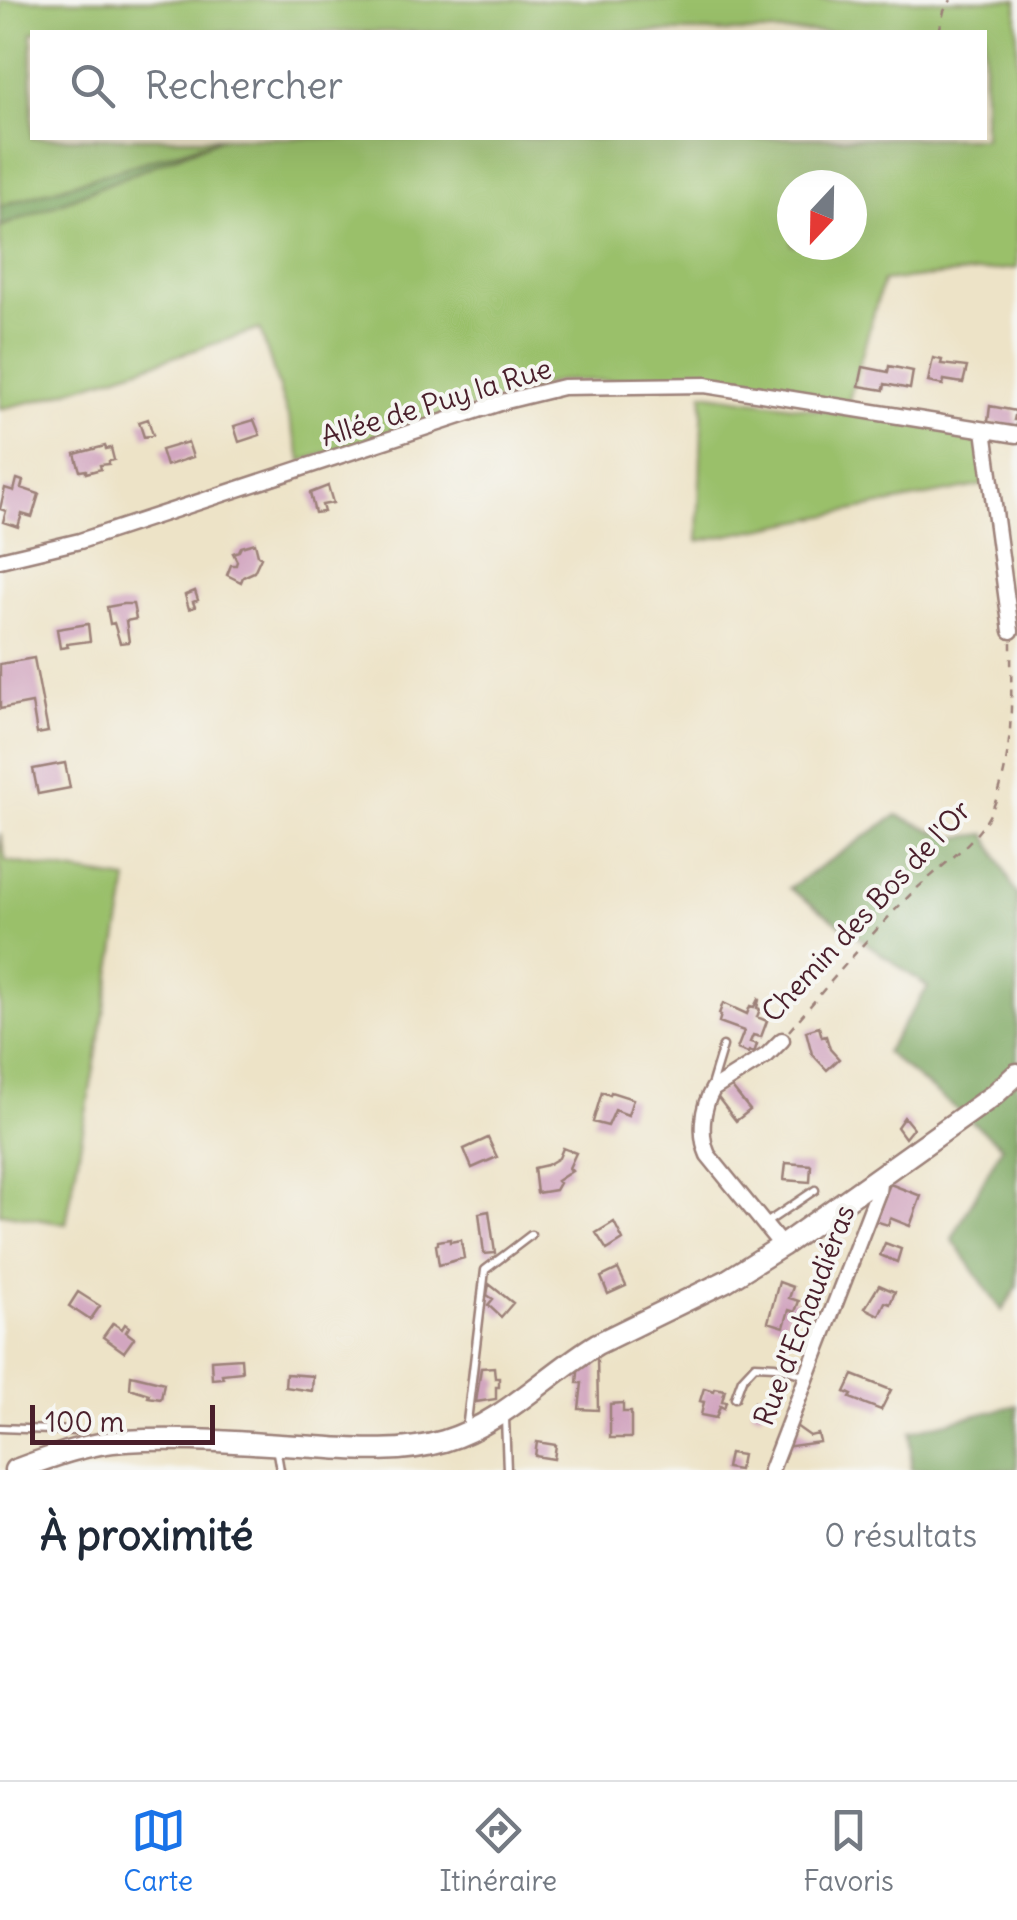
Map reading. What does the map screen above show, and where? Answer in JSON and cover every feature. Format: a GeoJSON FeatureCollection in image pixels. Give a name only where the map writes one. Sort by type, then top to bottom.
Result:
{"type":"FeatureCollection","features":[{"type":"Feature","properties":{"kind":"main road"},"geometry":{"type":"LineString","coordinates":[[15,1470],[67,1452],[122,1440],[379,1450],[426,1446],[466,1433],[503,1412],[597,1344],[726,1281],[782,1246],[994,1095],[1017,1074]]}},
{"type":"Feature","properties":{"kind":"street","name":"Allée de Puy la Rue"},"geometry":{"type":"LineString","coordinates":[[0,560],[80,541],[506,402],[563,388],[706,385],[1017,435]]}},
{"type":"Feature","properties":{"kind":"street"},"geometry":{"type":"LineString","coordinates":[[984,430],[1012,631]]}},
{"type":"Feature","properties":{"kind":"street","name":"Chemin des Bos de l'Or"},"geometry":{"type":"LineString","coordinates":[[709,1096],[713,1089],[767,1055],[782,1040]]}},
{"type":"Feature","properties":{"kind":"street"},"geometry":{"type":"LineString","coordinates":[[709,1096],[702,1132],[708,1155],[782,1246]]}},
{"type":"Feature","properties":{"kind":"street","name":"Rue d'Echaudiéras"},"geometry":{"type":"LineString","coordinates":[[771,1470],[878,1192],[876,1178]]}},
{"type":"Feature","properties":{"kind":"lane"},"geometry":{"type":"LineString","coordinates":[[709,1096],[723,1046]]}},
{"type":"Feature","properties":{"kind":"lane"},"geometry":{"type":"LineString","coordinates":[[765,1224],[815,1190]]}},
{"type":"Feature","properties":{"kind":"lane"},"geometry":{"type":"LineString","coordinates":[[466,1433],[485,1270],[531,1235]]}},
{"type":"Feature","properties":{"kind":"lane"},"geometry":{"type":"LineString","coordinates":[[735,1398],[742,1379],[755,1365],[775,1366],[808,1377]]}},
{"type":"Feature","properties":{"kind":"lane"},"geometry":{"type":"LineString","coordinates":[[503,1412],[508,1434],[507,1470]]}},
{"type":"Feature","properties":{"kind":"lane"},"geometry":{"type":"LineString","coordinates":[[0,1428],[76,1431]]}},
{"type":"Feature","properties":{"kind":"lane"},"geometry":{"type":"LineString","coordinates":[[276,1445],[280,1470]]}},
{"type":"Feature","properties":{"kind":"path"},"geometry":{"type":"LineString","coordinates":[[940,30],[951,0]]}},
{"type":"Feature","properties":{"kind":"path","name":"Chemin des Bos de l'Or"},"geometry":{"type":"LineString","coordinates":[[782,1040],[863,943],[983,828],[1006,766],[1012,631]]}},
{"type":"Feature","properties":{"kind":"green space"},"geometry":{"type":"Polygon","coordinates":[[[0,0],[1017,0],[1017,268],[883,281],[848,403],[705,379],[558,381],[302,461],[260,329],[43,399],[0,409],[0,227],[205,144],[0,206],[0,0]]]}},
{"type":"Feature","properties":{"kind":"green space"},"geometry":{"type":"Polygon","coordinates":[[[215,140],[217,140],[0,227],[0,206],[215,140]]]}},
{"type":"Feature","properties":{"kind":"green space"},"geometry":{"type":"Polygon","coordinates":[[[703,393],[974,432],[980,434],[988,484],[698,541],[703,393]]]}},
{"type":"Feature","properties":{"kind":"green space"},"geometry":{"type":"Polygon","coordinates":[[[897,815],[950,838],[986,834],[1017,895],[1017,1287],[1002,1311],[952,1239],[1002,1146],[885,1052],[928,987],[789,888],[897,815]]]}},
{"type":"Feature","properties":{"kind":"green space"},"geometry":{"type":"Polygon","coordinates":[[[0,833],[6,861],[128,880],[66,1224],[0,1213],[0,833]]]}},
{"type":"Feature","properties":{"kind":"green space"},"geometry":{"type":"Polygon","coordinates":[[[1017,1405],[1017,1470],[911,1470],[911,1431],[1017,1405]]]}},
{"type":"Feature","properties":{"kind":"building"},"geometry":{"type":"Polygon","coordinates":[[[933,358],[942,360],[941,364],[967,367],[963,383],[928,382],[933,358]]]}},
{"type":"Feature","properties":{"kind":"building"},"geometry":{"type":"Polygon","coordinates":[[[889,366],[913,371],[910,389],[885,384],[884,390],[859,386],[863,367],[888,372],[889,366]]]}},
{"type":"Feature","properties":{"kind":"building"},"geometry":{"type":"Polygon","coordinates":[[[990,406],[1016,411],[1017,428],[988,422],[990,406]]]}},
{"type":"Feature","properties":{"kind":"building"},"geometry":{"type":"Polygon","coordinates":[[[148,419],[153,435],[144,437],[139,422],[148,419]]]}},
{"type":"Feature","properties":{"kind":"building"},"geometry":{"type":"Polygon","coordinates":[[[254,420],[260,435],[239,442],[234,426],[254,420]]]}},
{"type":"Feature","properties":{"kind":"building"},"geometry":{"type":"Polygon","coordinates":[[[188,442],[193,457],[166,466],[161,450],[188,442]]]}},
{"type":"Feature","properties":{"kind":"building"},"geometry":{"type":"Polygon","coordinates":[[[111,448],[114,460],[100,465],[101,469],[80,471],[75,454],[111,448]]]}},
{"type":"Feature","properties":{"kind":"building"},"geometry":{"type":"Polygon","coordinates":[[[17,479],[23,481],[21,488],[39,494],[32,517],[22,514],[18,527],[3,522],[6,511],[0,509],[5,488],[14,491],[17,479]]]}},
{"type":"Feature","properties":{"kind":"building"},"geometry":{"type":"Polygon","coordinates":[[[328,486],[333,503],[322,505],[324,512],[315,513],[310,493],[328,486]]]}},
{"type":"Feature","properties":{"kind":"building"},"geometry":{"type":"Polygon","coordinates":[[[255,543],[261,557],[254,572],[241,582],[227,575],[231,565],[236,565],[233,553],[255,543]]]}},
{"type":"Feature","properties":{"kind":"building"},"geometry":{"type":"Polygon","coordinates":[[[195,591],[198,600],[189,609],[185,595],[195,591]]]}},
{"type":"Feature","properties":{"kind":"building"},"geometry":{"type":"Polygon","coordinates":[[[133,604],[136,619],[126,621],[129,642],[120,643],[107,607],[133,604]]]}},
{"type":"Feature","properties":{"kind":"building"},"geometry":{"type":"Polygon","coordinates":[[[88,624],[90,641],[60,648],[57,629],[88,624]]]}},
{"type":"Feature","properties":{"kind":"building"},"geometry":{"type":"Polygon","coordinates":[[[34,658],[48,732],[37,734],[32,703],[0,709],[0,664],[34,658]]]}},
{"type":"Feature","properties":{"kind":"building"},"geometry":{"type":"Polygon","coordinates":[[[65,763],[70,788],[38,794],[33,769],[65,763]]]}},
{"type":"Feature","properties":{"kind":"building"},"geometry":{"type":"Polygon","coordinates":[[[758,999],[757,1017],[767,1021],[761,1037],[753,1035],[750,1042],[757,1044],[754,1053],[748,1053],[737,1049],[744,1031],[719,1022],[719,1014],[723,1003],[747,1014],[758,999]]]}},
{"type":"Feature","properties":{"kind":"building"},"geometry":{"type":"Polygon","coordinates":[[[819,1027],[839,1059],[827,1070],[812,1054],[806,1031],[819,1027]]]}},
{"type":"Feature","properties":{"kind":"building"},"geometry":{"type":"Polygon","coordinates":[[[730,1085],[750,1110],[736,1121],[716,1095],[730,1085]]]}},
{"type":"Feature","properties":{"kind":"building"},"geometry":{"type":"Polygon","coordinates":[[[602,1092],[633,1099],[628,1115],[615,1110],[608,1126],[593,1122],[602,1092]]]}},
{"type":"Feature","properties":{"kind":"building"},"geometry":{"type":"Polygon","coordinates":[[[904,1117],[913,1128],[905,1138],[897,1127],[904,1117]]]}},
{"type":"Feature","properties":{"kind":"building"},"geometry":{"type":"Polygon","coordinates":[[[488,1138],[497,1157],[472,1168],[464,1149],[488,1138]]]}},
{"type":"Feature","properties":{"kind":"building"},"geometry":{"type":"Polygon","coordinates":[[[563,1148],[576,1153],[569,1168],[572,1171],[557,1181],[555,1190],[537,1193],[534,1168],[559,1158],[563,1148]]]}},
{"type":"Feature","properties":{"kind":"building"},"geometry":{"type":"Polygon","coordinates":[[[786,1163],[811,1165],[810,1182],[784,1180],[786,1163]]]}},
{"type":"Feature","properties":{"kind":"building"},"geometry":{"type":"Polygon","coordinates":[[[890,1184],[921,1196],[910,1226],[890,1218],[888,1225],[875,1221],[890,1184]]]}},
{"type":"Feature","properties":{"kind":"building"},"geometry":{"type":"Polygon","coordinates":[[[489,1211],[495,1253],[484,1254],[479,1213],[489,1211]]]}},
{"type":"Feature","properties":{"kind":"building"},"geometry":{"type":"Polygon","coordinates":[[[614,1222],[623,1240],[607,1250],[596,1233],[614,1222]]]}},
{"type":"Feature","properties":{"kind":"building"},"geometry":{"type":"Polygon","coordinates":[[[450,1239],[461,1240],[464,1258],[439,1265],[436,1245],[450,1239]]]}},
{"type":"Feature","properties":{"kind":"building"},"geometry":{"type":"Polygon","coordinates":[[[885,1243],[901,1249],[897,1262],[880,1255],[885,1243]]]}},
{"type":"Feature","properties":{"kind":"building"},"geometry":{"type":"Polygon","coordinates":[[[618,1269],[626,1286],[608,1294],[601,1277],[618,1269]]]}},
{"type":"Feature","properties":{"kind":"building"},"geometry":{"type":"Polygon","coordinates":[[[779,1282],[793,1287],[789,1298],[799,1301],[795,1312],[789,1310],[784,1327],[768,1322],[779,1282]]]}},
{"type":"Feature","properties":{"kind":"building"},"geometry":{"type":"Polygon","coordinates":[[[489,1284],[513,1303],[501,1317],[488,1305],[493,1299],[487,1295],[489,1284]]]}},
{"type":"Feature","properties":{"kind":"building"},"geometry":{"type":"Polygon","coordinates":[[[879,1285],[895,1292],[879,1315],[865,1308],[879,1285]]]}},
{"type":"Feature","properties":{"kind":"building"},"geometry":{"type":"Polygon","coordinates":[[[78,1292],[100,1306],[90,1320],[69,1306],[78,1292]]]}},
{"type":"Feature","properties":{"kind":"building"},"geometry":{"type":"Polygon","coordinates":[[[113,1323],[122,1329],[125,1324],[129,1327],[126,1332],[134,1338],[124,1352],[103,1337],[113,1323]]]}},
{"type":"Feature","properties":{"kind":"building"},"geometry":{"type":"Polygon","coordinates":[[[591,1355],[597,1357],[598,1410],[579,1409],[579,1363],[591,1355]]]}},
{"type":"Feature","properties":{"kind":"building"},"geometry":{"type":"Polygon","coordinates":[[[241,1358],[242,1372],[212,1379],[211,1360],[241,1358]]]}},
{"type":"Feature","properties":{"kind":"building"},"geometry":{"type":"Polygon","coordinates":[[[494,1367],[495,1378],[499,1378],[496,1399],[476,1402],[481,1368],[494,1367]]]}},
{"type":"Feature","properties":{"kind":"building"},"geometry":{"type":"Polygon","coordinates":[[[286,1374],[313,1376],[312,1391],[285,1387],[286,1374]]]}},
{"type":"Feature","properties":{"kind":"building"},"geometry":{"type":"Polygon","coordinates":[[[131,1375],[164,1383],[161,1399],[130,1388],[131,1375]]]}},
{"type":"Feature","properties":{"kind":"building"},"geometry":{"type":"Polygon","coordinates":[[[853,1375],[891,1390],[881,1410],[850,1398],[852,1395],[845,1392],[853,1375]]]}},
{"type":"Feature","properties":{"kind":"building"},"geometry":{"type":"Polygon","coordinates":[[[704,1388],[725,1390],[722,1401],[726,1402],[716,1418],[701,1415],[704,1388]]]}},
{"type":"Feature","properties":{"kind":"building"},"geometry":{"type":"Polygon","coordinates":[[[754,1402],[764,1405],[761,1415],[751,1412],[754,1402]]]}},
{"type":"Feature","properties":{"kind":"building"},"geometry":{"type":"Polygon","coordinates":[[[623,1403],[623,1412],[631,1412],[631,1438],[610,1438],[610,1404],[623,1403]]]}},
{"type":"Feature","properties":{"kind":"building"},"geometry":{"type":"Polygon","coordinates":[[[796,1426],[810,1436],[818,1434],[820,1442],[785,1447],[796,1426]]]}},
{"type":"Feature","properties":{"kind":"building"},"geometry":{"type":"Polygon","coordinates":[[[537,1442],[556,1445],[554,1459],[535,1456],[537,1442]]]}},
{"type":"Feature","properties":{"kind":"building"},"geometry":{"type":"Polygon","coordinates":[[[729,1453],[742,1455],[739,1470],[726,1468],[729,1453]]]}}]}
